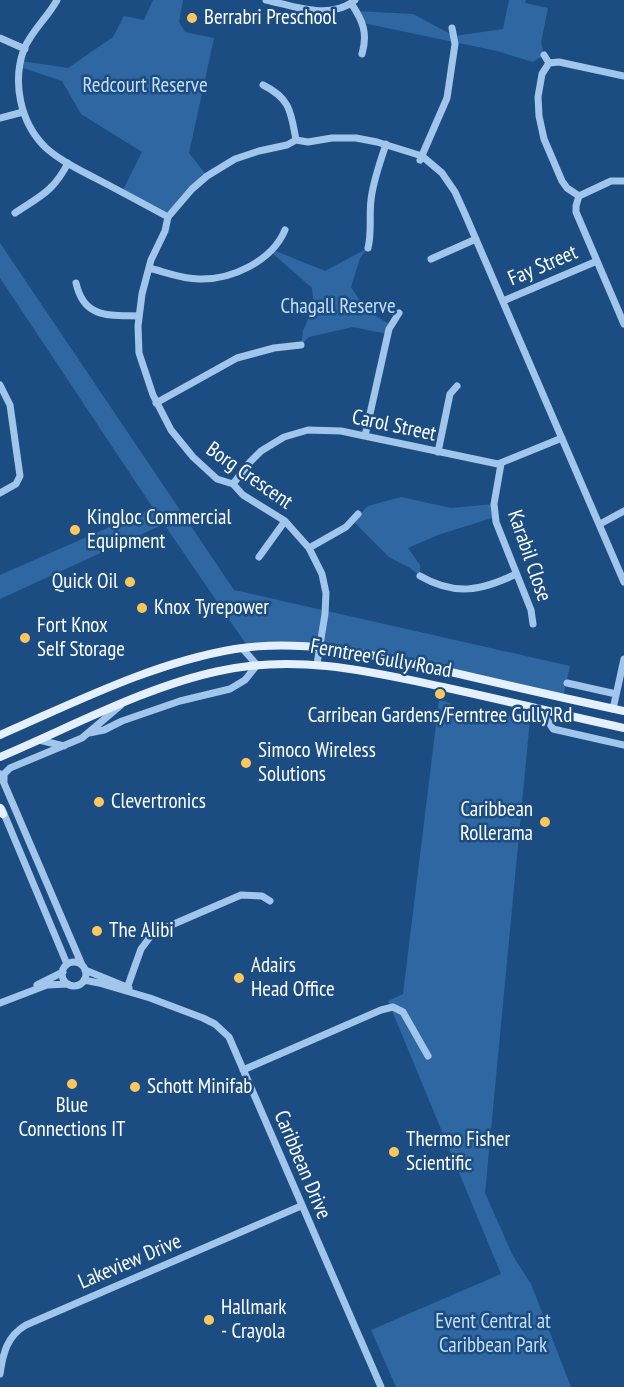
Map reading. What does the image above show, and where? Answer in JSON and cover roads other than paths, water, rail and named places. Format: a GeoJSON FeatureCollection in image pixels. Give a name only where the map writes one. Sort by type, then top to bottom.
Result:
{"type":"FeatureCollection","features":[{"type":"Feature","properties":{"kind":"main road","name":"Ferntree Gully Road"},"geometry":{"type":"LineString","coordinates":[[1,734],[150,672],[200,656],[242,648],[286,645],[320,647],[376,656],[624,711]]}},
{"type":"Feature","properties":{"kind":"main road","name":"Ferntree Gully Road"},"geometry":{"type":"LineString","coordinates":[[0,757],[124,703],[200,675],[257,665],[317,664],[366,671],[624,728]]}},
{"type":"Feature","properties":{"kind":"street"},"geometry":{"type":"LineString","coordinates":[[57,0],[33,33],[25,49],[18,79],[23,112],[40,141],[54,154],[168,217]]}},
{"type":"Feature","properties":{"kind":"street"},"geometry":{"type":"LineString","coordinates":[[266,0],[323,11],[337,9],[353,2],[364,26],[365,39],[362,54]]}},
{"type":"Feature","properties":{"kind":"street"},"geometry":{"type":"LineString","coordinates":[[421,158],[447,98],[455,44],[452,28]]}},
{"type":"Feature","properties":{"kind":"street"},"geometry":{"type":"LineString","coordinates":[[0,38],[25,49]]}},
{"type":"Feature","properties":{"kind":"street"},"geometry":{"type":"LineString","coordinates":[[544,55],[549,63]]}},
{"type":"Feature","properties":{"kind":"street"},"geometry":{"type":"LineString","coordinates":[[549,63],[560,62],[624,75]]}},
{"type":"Feature","properties":{"kind":"street"},"geometry":{"type":"LineString","coordinates":[[549,63],[542,74],[538,97],[540,126],[562,181],[567,188],[579,196]]}},
{"type":"Feature","properties":{"kind":"street"},"geometry":{"type":"LineString","coordinates":[[263,85],[283,99],[291,116],[296,140]]}},
{"type":"Feature","properties":{"kind":"street"},"geometry":{"type":"LineString","coordinates":[[0,118],[23,112]]}},
{"type":"Feature","properties":{"kind":"street","name":"Borg Crescent"},"geometry":{"type":"LineString","coordinates":[[317,664],[326,614],[326,593],[322,574],[309,548],[285,521],[243,495],[233,484],[217,479],[193,457],[171,430],[156,403],[140,352],[139,316],[142,294],[148,268],[156,246],[165,231],[168,217],[200,182],[222,166],[249,153],[287,145],[296,140],[308,142],[348,138],[386,144],[406,156],[421,158],[447,180],[458,198],[623,578]]}},
{"type":"Feature","properties":{"kind":"street"},"geometry":{"type":"LineString","coordinates":[[368,248],[372,189],[386,144]]}},
{"type":"Feature","properties":{"kind":"street"},"geometry":{"type":"LineString","coordinates":[[15,213],[52,188],[68,163]]}},
{"type":"Feature","properties":{"kind":"street"},"geometry":{"type":"LineString","coordinates":[[624,181],[611,181],[579,196],[576,203],[576,212],[624,324]]}},
{"type":"Feature","properties":{"kind":"street"},"geometry":{"type":"LineString","coordinates":[[148,268],[190,279],[219,277],[268,255],[279,243],[285,230]]}},
{"type":"Feature","properties":{"kind":"street"},"geometry":{"type":"LineString","coordinates":[[430,259],[476,239]]}},
{"type":"Feature","properties":{"kind":"street","name":"Fay Street"},"geometry":{"type":"LineString","coordinates":[[503,301],[597,261]]}},
{"type":"Feature","properties":{"kind":"street"},"geometry":{"type":"LineString","coordinates":[[76,283],[84,304],[95,312],[107,315],[139,316]]}},
{"type":"Feature","properties":{"kind":"street"},"geometry":{"type":"LineString","coordinates":[[365,436],[389,329],[399,314]]}},
{"type":"Feature","properties":{"kind":"street"},"geometry":{"type":"LineString","coordinates":[[156,403],[237,358],[265,350],[301,345]]}},
{"type":"Feature","properties":{"kind":"street"},"geometry":{"type":"LineString","coordinates":[[0,385],[10,405],[20,471],[19,481],[0,493]]}},
{"type":"Feature","properties":{"kind":"street"},"geometry":{"type":"LineString","coordinates":[[438,452],[450,394],[457,386]]}},
{"type":"Feature","properties":{"kind":"street","name":"Carol Street"},"geometry":{"type":"LineString","coordinates":[[233,484],[250,462],[274,442],[293,434],[327,429],[501,464]]}},
{"type":"Feature","properties":{"kind":"street"},"geometry":{"type":"LineString","coordinates":[[501,464],[562,438]]}},
{"type":"Feature","properties":{"kind":"street","name":"Karabil Close"},"geometry":{"type":"LineString","coordinates":[[501,464],[494,504],[495,517],[499,534],[531,610],[533,624]]}},
{"type":"Feature","properties":{"kind":"street"},"geometry":{"type":"LineString","coordinates":[[599,522],[622,512]]}},
{"type":"Feature","properties":{"kind":"street"},"geometry":{"type":"LineString","coordinates":[[309,548],[346,527],[358,514]]}},
{"type":"Feature","properties":{"kind":"street"},"geometry":{"type":"LineString","coordinates":[[259,557],[285,521]]}},
{"type":"Feature","properties":{"kind":"street"},"geometry":{"type":"LineString","coordinates":[[420,576],[435,584],[468,590],[487,586],[516,574]]}},
{"type":"Feature","properties":{"kind":"street"},"geometry":{"type":"LineString","coordinates":[[88,733],[104,730],[122,721],[180,701],[230,689],[245,680],[257,665],[242,648]]}},
{"type":"Feature","properties":{"kind":"street"},"geometry":{"type":"LineString","coordinates":[[613,709],[624,659]]}},
{"type":"Feature","properties":{"kind":"street"},"geometry":{"type":"LineString","coordinates":[[567,683],[616,694]]}},
{"type":"Feature","properties":{"kind":"street"},"geometry":{"type":"LineString","coordinates":[[0,1004],[47,985],[79,985],[84,980],[84,968],[2,777],[13,766],[82,738],[124,703]]}},
{"type":"Feature","properties":{"kind":"street"},"geometry":{"type":"LineString","coordinates":[[541,710],[553,729],[624,745]]}},
{"type":"Feature","properties":{"kind":"street"},"geometry":{"type":"LineString","coordinates":[[39,740],[64,746]]}},
{"type":"Feature","properties":{"kind":"street"},"geometry":{"type":"LineString","coordinates":[[1,809],[68,964]]}},
{"type":"Feature","properties":{"kind":"street"},"geometry":{"type":"LineString","coordinates":[[127,989],[144,945],[149,936],[158,930],[241,895],[262,896],[270,901]]}},
{"type":"Feature","properties":{"kind":"street"},"geometry":{"type":"LineString","coordinates":[[25,993],[63,972],[68,964],[75,963],[84,968]]}},
{"type":"Feature","properties":{"kind":"street","name":"Caribbean Drive"},"geometry":{"type":"LineString","coordinates":[[84,968],[127,989],[206,1019],[221,1028],[231,1042],[381,1387]]}},
{"type":"Feature","properties":{"kind":"street"},"geometry":{"type":"LineString","coordinates":[[63,972],[63,979],[68,984]]}},
{"type":"Feature","properties":{"kind":"street","name":"Caribbean Drive"},"geometry":{"type":"LineString","coordinates":[[84,980],[127,989]]}},
{"type":"Feature","properties":{"kind":"street"},"geometry":{"type":"LineString","coordinates":[[243,1070],[393,1007],[403,1012],[428,1056]]}},
{"type":"Feature","properties":{"kind":"street","name":"Lakeview Drive"},"geometry":{"type":"LineString","coordinates":[[0,1374],[4,1351],[9,1340],[15,1332],[26,1325],[301,1206]]}},
{"type":"Feature","properties":{"kind":"place","name":"Berrabri Preschool"},"geometry":{"type":"Point","coordinates":[192,18]}},
{"type":"Feature","properties":{"kind":"place","name":"Kingloc Commercial Equipment"},"geometry":{"type":"Point","coordinates":[75,530]}},
{"type":"Feature","properties":{"kind":"place","name":"Quick Oil"},"geometry":{"type":"Point","coordinates":[130,582]}},
{"type":"Feature","properties":{"kind":"place","name":"Knox Tyrepower"},"geometry":{"type":"Point","coordinates":[142,608]}},
{"type":"Feature","properties":{"kind":"place","name":"Fort Knox Self Storage"},"geometry":{"type":"Point","coordinates":[25,638]}},
{"type":"Feature","properties":{"kind":"place","name":"Carribean Gardens/Ferntree Gully Rd"},"geometry":{"type":"Point","coordinates":[440,694]}},
{"type":"Feature","properties":{"kind":"place","name":"Simoco Wireless Solutions"},"geometry":{"type":"Point","coordinates":[246,763]}},
{"type":"Feature","properties":{"kind":"place","name":"Clevertronics"},"geometry":{"type":"Point","coordinates":[99,802]}},
{"type":"Feature","properties":{"kind":"place","name":"Caribbean Rollerama"},"geometry":{"type":"Point","coordinates":[545,822]}},
{"type":"Feature","properties":{"kind":"place","name":"The Alibi"},"geometry":{"type":"Point","coordinates":[97,931]}},
{"type":"Feature","properties":{"kind":"place","name":"Adairs Head Office"},"geometry":{"type":"Point","coordinates":[239,978]}},
{"type":"Feature","properties":{"kind":"place","name":"Blue Connections IT"},"geometry":{"type":"Point","coordinates":[72,1084]}},
{"type":"Feature","properties":{"kind":"place","name":"Schott Minifab"},"geometry":{"type":"Point","coordinates":[135,1087]}},
{"type":"Feature","properties":{"kind":"place","name":"Thermo Fisher Scientific"},"geometry":{"type":"Point","coordinates":[394,1152]}},
{"type":"Feature","properties":{"kind":"place","name":"Hallmark - Crayola"},"geometry":{"type":"Point","coordinates":[209,1320]}},
{"type":"Feature","properties":{"kind":"park label","name":"Redcourt Reserve"},"geometry":{"type":"Point","coordinates":[145,86]}},
{"type":"Feature","properties":{"kind":"park label","name":"Chagall Reserve"},"geometry":{"type":"Point","coordinates":[338,307]}},
{"type":"Feature","properties":{"kind":"park label","name":"Event Central at Caribbean Park"},"geometry":{"type":"Point","coordinates":[493,1334]}}]}
